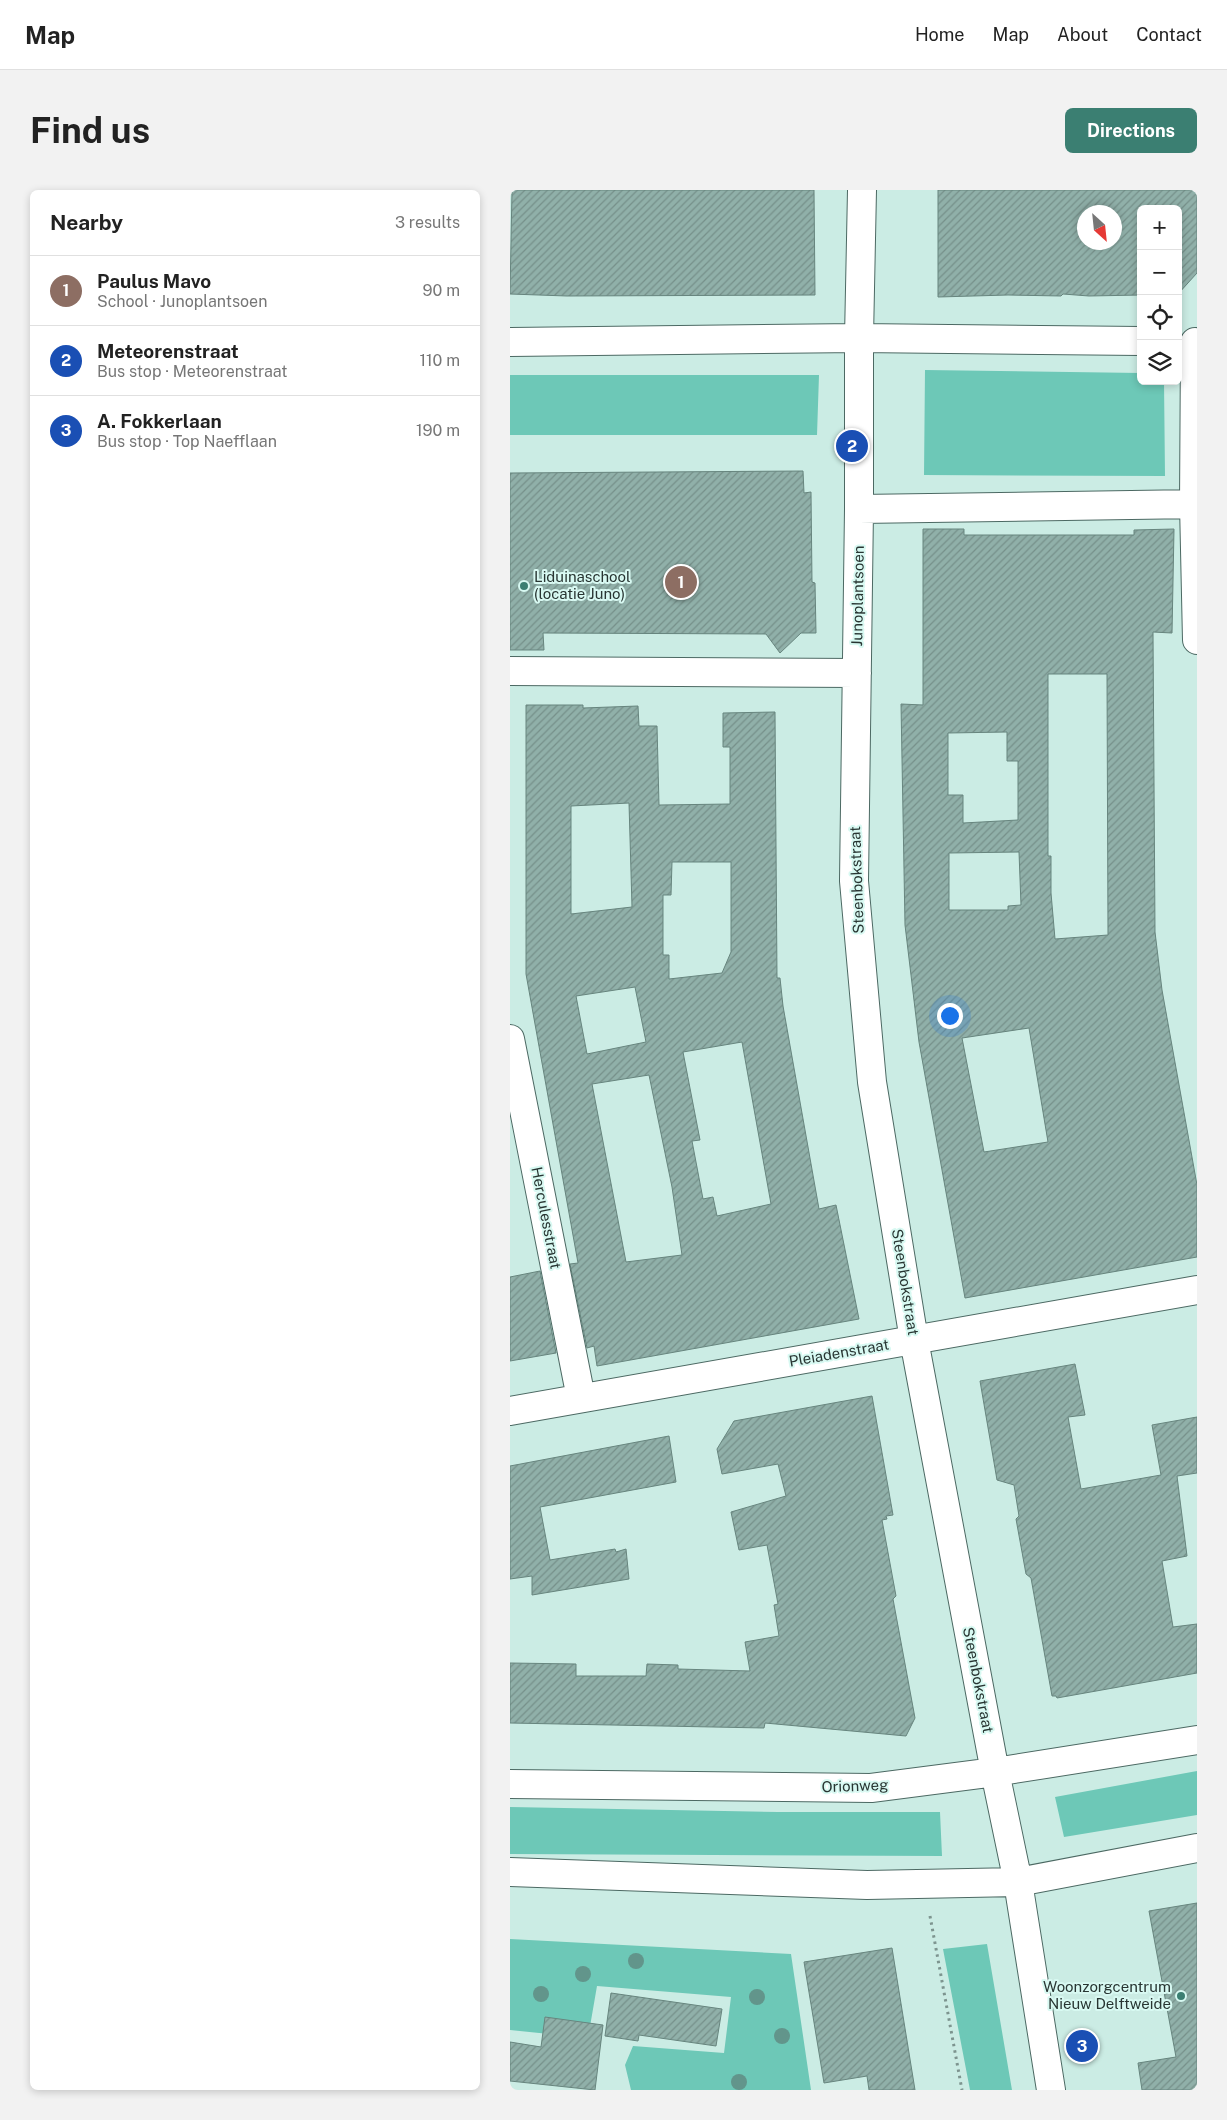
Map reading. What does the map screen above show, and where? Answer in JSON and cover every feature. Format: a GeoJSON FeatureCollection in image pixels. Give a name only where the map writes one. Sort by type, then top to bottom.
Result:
{"type":"FeatureCollection","features":[{"type":"Feature","properties":{"kind":"street","name":"Junoplantsoen"},"geometry":{"type":"LineString","coordinates":[[857,674],[859,509],[858,338],[862,190]]}},
{"type":"Feature","properties":{"kind":"street"},"geometry":{"type":"LineString","coordinates":[[510,342],[858,338],[1137,341]]}},
{"type":"Feature","properties":{"kind":"street"},"geometry":{"type":"LineString","coordinates":[[1190,341],[1197,640]]}},
{"type":"Feature","properties":{"kind":"street"},"geometry":{"type":"LineString","coordinates":[[859,509],[1195,504]]}},
{"type":"Feature","properties":{"kind":"street"},"geometry":{"type":"LineString","coordinates":[[510,671],[857,674]]}},
{"type":"Feature","properties":{"kind":"street","name":"Steenbokstraat"},"geometry":{"type":"LineString","coordinates":[[857,674],[854,881],[871,1073],[914,1340],[995,1772],[1018,1882],[1051,2090]]}},
{"type":"Feature","properties":{"kind":"street","name":"Herculesstraat"},"geometry":{"type":"LineString","coordinates":[[510,1039],[581,1398]]}},
{"type":"Feature","properties":{"kind":"street","name":"Pleiadenstraat"},"geometry":{"type":"LineString","coordinates":[[510,1411],[1197,1290]]}},
{"type":"Feature","properties":{"kind":"street","name":"Orionweg"},"geometry":{"type":"LineString","coordinates":[[510,1784],[871,1788],[995,1772],[1197,1740]]}},
{"type":"Feature","properties":{"kind":"street"},"geometry":{"type":"LineString","coordinates":[[510,1872],[867,1885],[1018,1882],[1197,1848]]}},
{"type":"Feature","properties":{"kind":"path"},"geometry":{"type":"LineString","coordinates":[[924,1884],[962,2090]]}},
{"type":"Feature","properties":{"kind":"green space"},"geometry":{"type":"Polygon","coordinates":[[[925,370],[1137,373],[1137,385],[1164,385],[1165,476],[924,475],[925,370]]]}},
{"type":"Feature","properties":{"kind":"green space"},"geometry":{"type":"Polygon","coordinates":[[[510,375],[819,375],[817,435],[510,435],[510,375]]]}},
{"type":"Feature","properties":{"kind":"green space"},"geometry":{"type":"Polygon","coordinates":[[[1197,1771],[1197,1815],[1064,1837],[1055,1797],[1197,1771]]]}},
{"type":"Feature","properties":{"kind":"green space"},"geometry":{"type":"Polygon","coordinates":[[[510,1807],[778,1812],[940,1812],[942,1856],[510,1854],[510,1807]]]}},
{"type":"Feature","properties":{"kind":"green space"},"geometry":{"type":"Polygon","coordinates":[[[510,1939],[791,1954],[811,2090],[631,2090],[625,2065],[633,2046],[724,2053],[731,1997],[597,1986],[588,2038],[510,2030],[510,1939]]]}},
{"type":"Feature","properties":{"kind":"green space"},"geometry":{"type":"Polygon","coordinates":[[[987,1944],[1012,2090],[970,2090],[943,1949],[987,1944]]]}},
{"type":"Feature","properties":{"kind":"building"},"geometry":{"type":"Polygon","coordinates":[[[512,190],[814,190],[815,295],[567,296],[510,294],[512,190]]]}},
{"type":"Feature","properties":{"kind":"building"},"geometry":{"type":"Polygon","coordinates":[[[938,190],[1197,190],[1197,273],[1182,290],[1182,205],[1137,205],[1137,295],[938,297],[938,190]]]}},
{"type":"Feature","properties":{"kind":"building"},"geometry":{"type":"Polygon","coordinates":[[[803,471],[804,493],[811,492],[812,582],[815,583],[816,633],[801,633],[780,653],[766,634],[543,633],[544,650],[510,650],[510,473],[803,471]]]}},
{"type":"Feature","properties":{"kind":"building"},"geometry":{"type":"Polygon","coordinates":[[[923,529],[964,529],[964,535],[1134,535],[1134,530],[1174,529],[1172,633],[1153,632],[1155,932],[1162,990],[1197,1185],[1197,1257],[965,1298],[919,1042],[905,925],[901,704],[923,705],[923,529]],[[1048,674],[1048,856],[1051,856],[1051,893],[1055,939],[1108,935],[1107,674],[1048,674]],[[1007,732],[948,733],[948,795],[963,795],[963,823],[1018,820],[1018,761],[1007,761],[1007,732]],[[1019,852],[949,853],[949,910],[1008,910],[1008,906],[1021,905],[1019,852]],[[1029,1028],[962,1038],[984,1152],[1048,1142],[1029,1028]]]}},
{"type":"Feature","properties":{"kind":"building"},"geometry":{"type":"Polygon","coordinates":[[[526,705],[583,705],[583,708],[638,706],[639,726],[657,726],[659,805],[730,804],[730,747],[723,747],[723,713],[775,712],[777,978],[780,978],[783,1006],[819,1209],[836,1205],[859,1319],[597,1366],[594,1346],[587,1348],[570,1264],[578,1263],[526,974],[526,705]],[[629,803],[571,806],[571,914],[632,907],[629,803]],[[672,862],[671,895],[663,895],[663,955],[669,955],[669,979],[722,973],[731,952],[731,862],[672,862]],[[635,987],[576,996],[587,1054],[646,1042],[635,987]],[[742,1042],[683,1052],[700,1140],[692,1141],[703,1199],[713,1197],[717,1216],[771,1204],[742,1042]],[[649,1075],[592,1084],[626,1262],[682,1255],[672,1187],[649,1075]]]}},
{"type":"Feature","properties":{"kind":"building"},"geometry":{"type":"Polygon","coordinates":[[[540,1271],[556,1353],[510,1361],[510,1277],[540,1271]]]}},
{"type":"Feature","properties":{"kind":"building"},"geometry":{"type":"Polygon","coordinates":[[[1075,1364],[1085,1415],[1068,1417],[1081,1489],[1161,1475],[1152,1425],[1197,1417],[1197,1473],[1177,1476],[1187,1556],[1162,1561],[1173,1627],[1197,1624],[1197,1673],[1057,1698],[1052,1696],[1031,1578],[1026,1574],[1016,1519],[1019,1516],[1014,1485],[997,1480],[980,1381],[1075,1364]]]}},
{"type":"Feature","properties":{"kind":"building"},"geometry":{"type":"Polygon","coordinates":[[[872,1396],[893,1515],[886,1516],[887,1519],[882,1520],[896,1596],[893,1599],[915,1718],[906,1736],[765,1723],[764,1728],[510,1723],[510,1663],[576,1664],[576,1676],[646,1676],[647,1664],[678,1665],[678,1669],[750,1671],[745,1642],[779,1636],[774,1605],[778,1604],[767,1545],[739,1550],[731,1512],[786,1496],[778,1464],[722,1474],[717,1449],[734,1421],[872,1396]]]}},
{"type":"Feature","properties":{"kind":"building"},"geometry":{"type":"Polygon","coordinates":[[[669,1436],[676,1482],[540,1507],[550,1560],[615,1549],[616,1552],[626,1549],[629,1579],[532,1595],[532,1576],[510,1579],[510,1466],[669,1436]]]}},
{"type":"Feature","properties":{"kind":"building","name":"Woonzorgcentrum Nieuw Delftweide"},"geometry":{"type":"Polygon","coordinates":[[[1197,1903],[1197,2090],[1142,2090],[1138,2063],[1176,2057],[1149,1911],[1197,1903]]]}},
{"type":"Feature","properties":{"kind":"building"},"geometry":{"type":"Polygon","coordinates":[[[892,1948],[915,2090],[869,2090],[867,2076],[824,2083],[804,1962],[892,1948]]]}},
{"type":"Feature","properties":{"kind":"building"},"geometry":{"type":"Polygon","coordinates":[[[611,1993],[722,2009],[716,2046],[639,2035],[638,2041],[605,2036],[611,1993]]]}},
{"type":"Feature","properties":{"kind":"building"},"geometry":{"type":"Polygon","coordinates":[[[545,2017],[603,2025],[595,2090],[510,2081],[510,2042],[541,2047],[545,2017]]]}},
{"type":"Feature","properties":{"kind":"place","name":"Meteorenstraat"},"geometry":{"type":"Point","coordinates":[852,446]}},
{"type":"Feature","properties":{"kind":"place","name":"Paulus Mavo"},"geometry":{"type":"Point","coordinates":[681,582]}},
{"type":"Feature","properties":{"kind":"place","name":"Liduinaschool (locatie Juno)"},"geometry":{"type":"Point","coordinates":[524,586]}},
{"type":"Feature","properties":{"kind":"place","name":"Woonzorgcentrum Nieuw Delftweide"},"geometry":{"type":"Point","coordinates":[1181,1996]}},
{"type":"Feature","properties":{"kind":"place","name":"A. Fokkerlaan"},"geometry":{"type":"Point","coordinates":[1082,2046]}}]}
